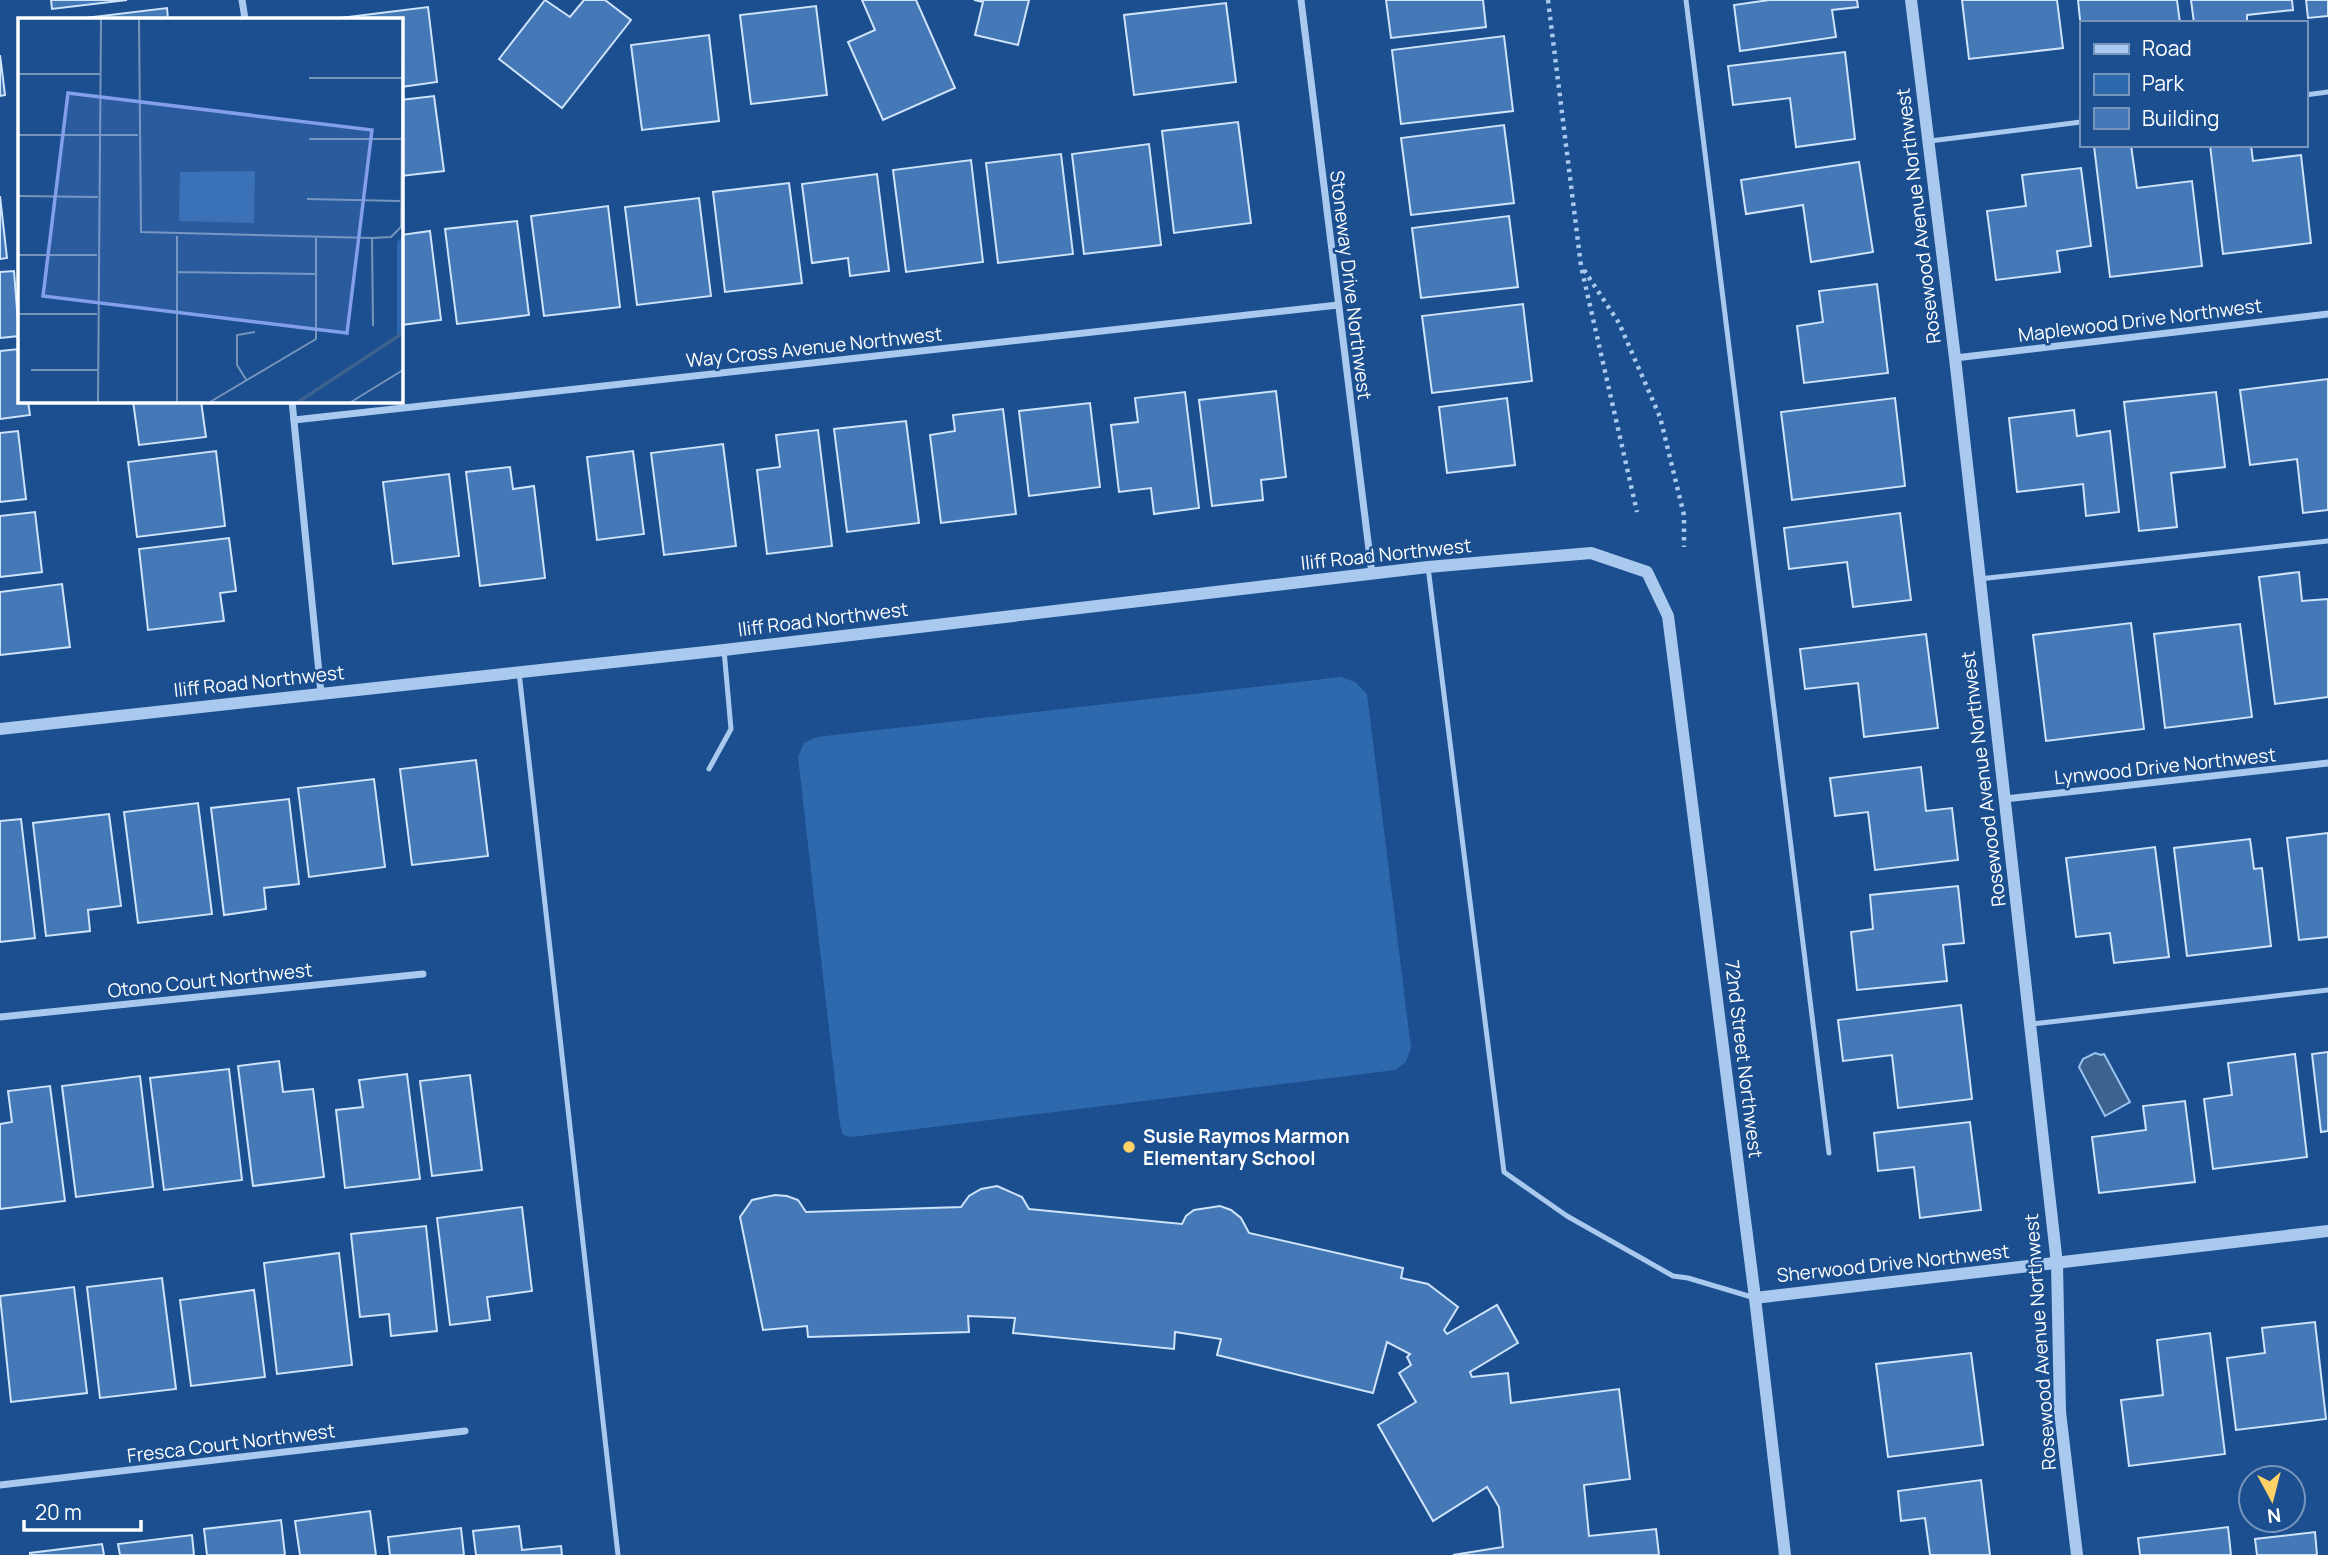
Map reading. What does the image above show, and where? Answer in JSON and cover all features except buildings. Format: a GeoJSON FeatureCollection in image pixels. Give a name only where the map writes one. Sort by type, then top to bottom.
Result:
{"type":"FeatureCollection","features":[{"type":"Feature","properties":{"kind":"street"},"geometry":{"type":"LineString","coordinates":[[242,0],[245,18]]}},
{"type":"Feature","properties":{"kind":"street","name":"Stoneway Drive Northwest"},"geometry":{"type":"LineString","coordinates":[[1301,0],[1372,574]]}},
{"type":"Feature","properties":{"kind":"street","name":"Rosewood Avenue Northwest"},"geometry":{"type":"LineString","coordinates":[[1911,0],[1930,141],[2032,1024],[2057,1264],[2060,1412],[2077,1555]]}},
{"type":"Feature","properties":{"kind":"street","name":"Way Cross Avenue Northwest"},"geometry":{"type":"LineString","coordinates":[[294,420],[1338,305]]}},
{"type":"Feature","properties":{"kind":"street","name":"Maplewood Drive Northwest"},"geometry":{"type":"LineString","coordinates":[[1955,358],[2328,314]]}},
{"type":"Feature","properties":{"kind":"street"},"geometry":{"type":"LineString","coordinates":[[292,402],[321,693]]}},
{"type":"Feature","properties":{"kind":"street","name":"Iliff Road Northwest"},"geometry":{"type":"LineString","coordinates":[[0,729],[724,650],[1428,568],[1591,553],[1647,572]]}},
{"type":"Feature","properties":{"kind":"street","name":"72nd Street Northwest"},"geometry":{"type":"LineString","coordinates":[[1647,572],[1668,616],[1785,1555]]}},
{"type":"Feature","properties":{"kind":"street","name":"Lynwood Drive Northwest"},"geometry":{"type":"LineString","coordinates":[[2005,799],[2328,763]]}},
{"type":"Feature","properties":{"kind":"street","name":"Otono Court Northwest"},"geometry":{"type":"LineString","coordinates":[[0,1017],[423,974]]}},
{"type":"Feature","properties":{"kind":"street","name":"Sherwood Drive Northwest"},"geometry":{"type":"LineString","coordinates":[[1755,1298],[2328,1231]]}},
{"type":"Feature","properties":{"kind":"street","name":"Fresca Court Northwest"},"geometry":{"type":"LineString","coordinates":[[0,1486],[465,1431]]}},
{"type":"Feature","properties":{"kind":"lane"},"geometry":{"type":"LineString","coordinates":[[1686,0],[1829,1153]]}},
{"type":"Feature","properties":{"kind":"lane"},"geometry":{"type":"LineString","coordinates":[[2307,94],[2328,92]]}},
{"type":"Feature","properties":{"kind":"lane"},"geometry":{"type":"LineString","coordinates":[[1930,141],[2080,122]]}},
{"type":"Feature","properties":{"kind":"lane"},"geometry":{"type":"LineString","coordinates":[[1979,579],[2328,541]]}},
{"type":"Feature","properties":{"kind":"lane"},"geometry":{"type":"LineString","coordinates":[[1428,568],[1504,1172],[1567,1216],[1673,1276],[1755,1298]]}},
{"type":"Feature","properties":{"kind":"lane"},"geometry":{"type":"LineString","coordinates":[[709,769],[731,729],[724,650]]}},
{"type":"Feature","properties":{"kind":"lane"},"geometry":{"type":"LineString","coordinates":[[519,672],[618,1555]]}},
{"type":"Feature","properties":{"kind":"lane"},"geometry":{"type":"LineString","coordinates":[[2032,1024],[2328,990]]}},
{"type":"Feature","properties":{"kind":"path"},"geometry":{"type":"LineString","coordinates":[[1548,0],[1581,266],[1637,512]]}},
{"type":"Feature","properties":{"kind":"path"},"geometry":{"type":"LineString","coordinates":[[1581,266],[1619,323],[1660,417],[1685,515],[1684,547]]}},
{"type":"Feature","properties":{"kind":"green space"},"geometry":{"type":"Polygon","coordinates":[[[1341,677],[1355,682],[1367,694],[1411,1048],[1406,1062],[1395,1070],[852,1137],[843,1135],[798,757],[804,743],[817,737],[1341,677]]]}},
{"type":"Feature","properties":{"kind":"shaded area"},"geometry":{"type":"Polygon","coordinates":[[[2095,1053],[2104,1054],[2130,1102],[2105,1116],[2079,1067],[2083,1059],[2095,1053]]]}},
{"type":"Feature","properties":{"kind":"place","name":"Susie Raymos Marmon Elementary School"},"geometry":{"type":"Point","coordinates":[1129,1147]}}]}
